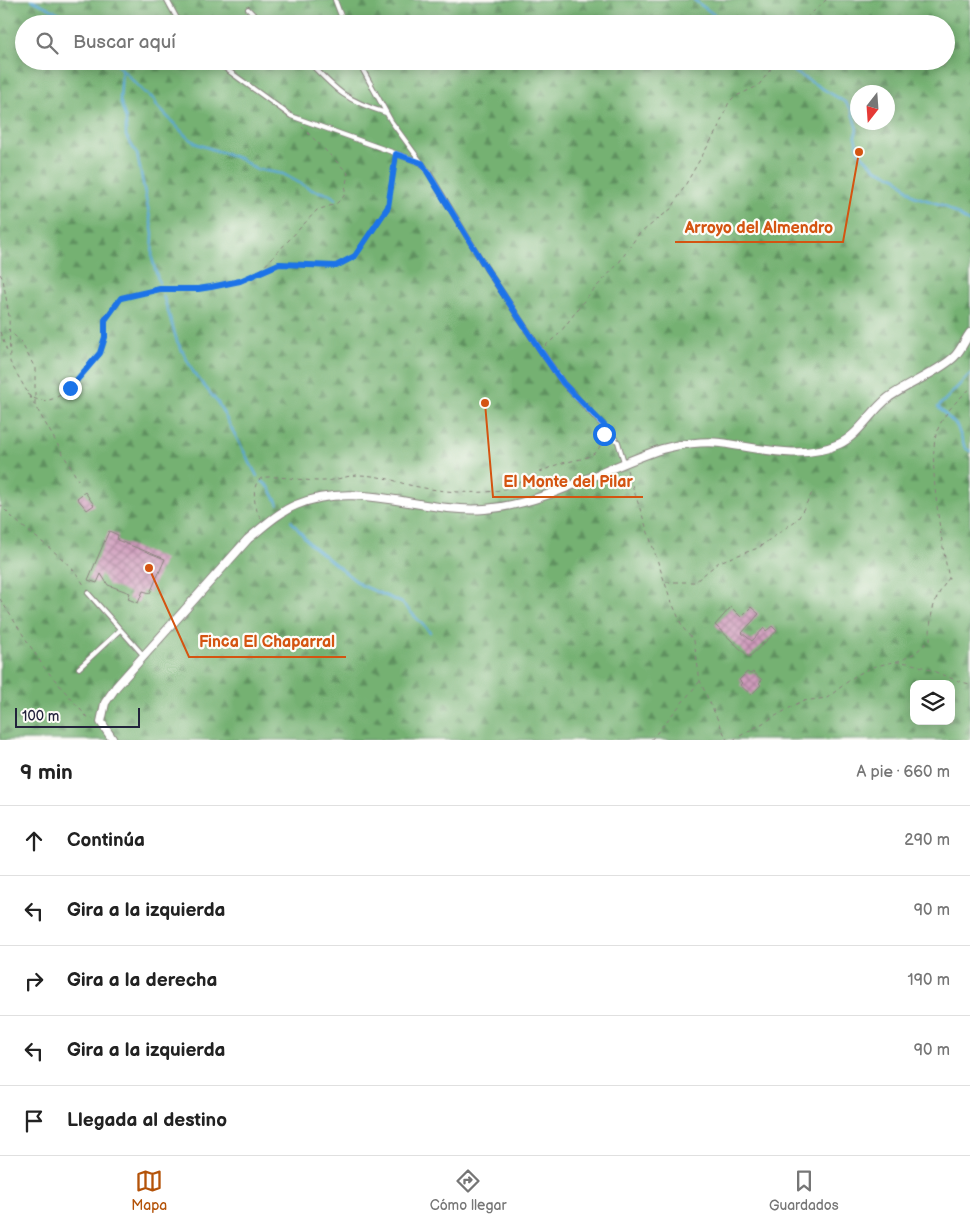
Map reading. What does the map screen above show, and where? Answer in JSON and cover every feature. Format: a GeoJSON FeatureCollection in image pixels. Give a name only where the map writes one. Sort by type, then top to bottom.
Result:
{"type":"FeatureCollection","features":[{"type":"Feature","properties":{"kind":"street"},"geometry":{"type":"LineString","coordinates":[[113,740],[101,722],[105,703],[248,539],[266,524],[297,505],[332,497],[365,495],[453,510],[513,506],[663,449],[718,442],[766,451],[803,452],[840,444],[860,427],[887,399],[955,357],[970,332]]}},
{"type":"Feature","properties":{"kind":"lane"},"geometry":{"type":"LineString","coordinates":[[167,0],[175,15]]}},
{"type":"Feature","properties":{"kind":"lane"},"geometry":{"type":"LineString","coordinates":[[335,0],[341,15]]}},
{"type":"Feature","properties":{"kind":"lane"},"geometry":{"type":"LineString","coordinates":[[248,9],[254,15]]}},
{"type":"Feature","properties":{"kind":"lane"},"geometry":{"type":"LineString","coordinates":[[227,70],[291,116],[422,163]]}},
{"type":"Feature","properties":{"kind":"lane"},"geometry":{"type":"LineString","coordinates":[[317,70],[341,95],[360,105],[386,113]]}},
{"type":"Feature","properties":{"kind":"lane"},"geometry":{"type":"LineString","coordinates":[[363,70],[386,113],[422,163],[486,268],[540,350],[563,383],[618,442],[624,465]]}},
{"type":"Feature","properties":{"kind":"lane"},"geometry":{"type":"LineString","coordinates":[[88,593],[144,656]]}},
{"type":"Feature","properties":{"kind":"lane"},"geometry":{"type":"LineString","coordinates":[[80,668],[120,630]]}},
{"type":"Feature","properties":{"kind":"path"},"geometry":{"type":"LineString","coordinates":[[810,15],[826,0]]}},
{"type":"Feature","properties":{"kind":"path"},"geometry":{"type":"LineString","coordinates":[[540,350],[559,334],[587,297],[618,264],[638,235],[672,208],[717,130],[729,102],[734,97],[758,86],[770,70]]}},
{"type":"Feature","properties":{"kind":"path"},"geometry":{"type":"LineString","coordinates":[[259,273],[310,216],[325,206],[336,204],[344,196],[348,173],[291,116]]}},
{"type":"Feature","properties":{"kind":"path"},"geometry":{"type":"LineString","coordinates":[[27,394],[35,400],[45,402],[54,400],[70,388],[100,353],[105,337],[105,320],[121,298],[160,289],[198,289],[240,281],[279,264],[336,266],[355,256],[388,207],[396,154]]}},
{"type":"Feature","properties":{"kind":"path"},"geometry":{"type":"LineString","coordinates":[[0,274],[3,278],[9,316],[9,357]]}},
{"type":"Feature","properties":{"kind":"path"},"geometry":{"type":"LineString","coordinates":[[8,329],[20,342],[35,368],[34,406]]}},
{"type":"Feature","properties":{"kind":"path"},"geometry":{"type":"LineString","coordinates":[[0,332],[10,362],[78,480]]}},
{"type":"Feature","properties":{"kind":"path"},"geometry":{"type":"LineString","coordinates":[[733,740],[802,701],[827,698],[855,676],[872,667],[915,653],[930,640],[930,612],[938,593],[949,578],[934,476],[935,436],[953,404],[970,389]]}},
{"type":"Feature","properties":{"kind":"path"},"geometry":{"type":"LineString","coordinates":[[266,524],[256,513],[255,488],[257,481],[262,478],[270,476],[296,480],[325,481],[356,475],[384,478],[410,486],[463,492],[503,489],[555,466],[575,460],[587,459],[602,442],[604,425]]}},
{"type":"Feature","properties":{"kind":"path"},"geometry":{"type":"LineString","coordinates":[[624,465],[638,496],[650,543],[682,628],[694,641],[700,681],[728,740]]}},
{"type":"Feature","properties":{"kind":"path"},"geometry":{"type":"LineString","coordinates":[[665,582],[695,582],[719,562],[758,548],[798,519],[812,493]]}},
{"type":"Feature","properties":{"kind":"path"},"geometry":{"type":"LineString","coordinates":[[0,504],[38,541],[68,563],[81,579],[88,593]]}},
{"type":"Feature","properties":{"kind":"path"},"geometry":{"type":"LineString","coordinates":[[0,599],[43,666],[86,716],[101,722]]}},
{"type":"Feature","properties":{"kind":"path"},"geometry":{"type":"LineString","coordinates":[[892,662],[920,665],[943,676],[970,684]]}},
{"type":"Feature","properties":{"kind":"path"},"geometry":{"type":"LineString","coordinates":[[651,740],[700,681]]}},
{"type":"Feature","properties":{"kind":"green space"},"geometry":{"type":"Polygon","coordinates":[[[0,0],[970,0],[970,740],[0,740],[0,0]]]}},
{"type":"Feature","properties":{"kind":"building"},"geometry":{"type":"Polygon","coordinates":[[[85,492],[94,505],[87,510],[77,498],[85,492]]]}},
{"type":"Feature","properties":{"kind":"building"},"geometry":{"type":"Polygon","coordinates":[[[109,531],[118,535],[117,540],[165,559],[150,593],[143,591],[138,603],[128,599],[130,593],[108,585],[101,574],[97,583],[88,580],[109,531]]]}},
{"type":"Feature","properties":{"kind":"building"},"geometry":{"type":"Polygon","coordinates":[[[731,607],[741,617],[751,607],[759,614],[742,633],[752,641],[764,628],[766,631],[772,626],[777,631],[749,657],[715,625],[731,607]]]}},
{"type":"Feature","properties":{"kind":"building"},"geometry":{"type":"Polygon","coordinates":[[[747,672],[750,674],[753,672],[762,680],[759,683],[761,685],[751,695],[740,685],[742,683],[739,680],[747,672]]]}},
{"type":"Feature","properties":{"kind":"waterway"},"geometry":{"type":"LineString","coordinates":[[32,0],[61,15]]}},
{"type":"Feature","properties":{"kind":"waterway"},"geometry":{"type":"LineString","coordinates":[[694,0],[715,15]]}},
{"type":"Feature","properties":{"kind":"waterway"},"geometry":{"type":"LineString","coordinates":[[122,70],[120,100],[126,120],[126,136],[137,154],[153,233],[152,258],[159,283]]}},
{"type":"Feature","properties":{"kind":"waterway"},"geometry":{"type":"LineString","coordinates":[[123,70],[144,92],[154,99],[157,106],[186,136],[197,144],[241,159],[255,169],[283,174],[312,190],[329,194],[336,199]]}},
{"type":"Feature","properties":{"kind":"waterway"},"geometry":{"type":"LineString","coordinates":[[791,70],[845,102],[851,109],[857,129],[855,137],[859,152],[876,169],[897,178],[914,196],[945,206],[970,223]]}},
{"type":"Feature","properties":{"kind":"waterway"},"geometry":{"type":"LineString","coordinates":[[163,295],[177,341],[194,373],[218,403],[257,476]]}},
{"type":"Feature","properties":{"kind":"waterway"},"geometry":{"type":"LineString","coordinates":[[970,374],[938,407],[957,426],[965,448],[970,451]]}},
{"type":"Feature","properties":{"kind":"waterway"},"geometry":{"type":"LineString","coordinates":[[262,481],[269,487],[278,504]]}},
{"type":"Feature","properties":{"kind":"waterway"},"geometry":{"type":"LineString","coordinates":[[291,521],[311,545],[361,585],[402,603],[430,632]]}},
{"type":"Feature","properties":{"kind":"place","name":"Arroyo del Almendro"},"geometry":{"type":"Point","coordinates":[859,152]}},
{"type":"Feature","properties":{"kind":"place","name":"El Monte del Pilar"},"geometry":{"type":"Point","coordinates":[485,403]}},
{"type":"Feature","properties":{"kind":"place","name":"Finca El Chaparral"},"geometry":{"type":"Point","coordinates":[149,568]}},
{"type":"Feature","properties":{"kind":"route"},"geometry":{"type":"LineString","coordinates":[[70,388],[100,353],[105,337],[105,320],[121,298],[160,289],[198,289],[240,281],[279,264],[336,266],[355,256],[388,207],[396,154],[422,163],[486,268],[535,342],[563,383],[604,425],[604,434]]}}]}
